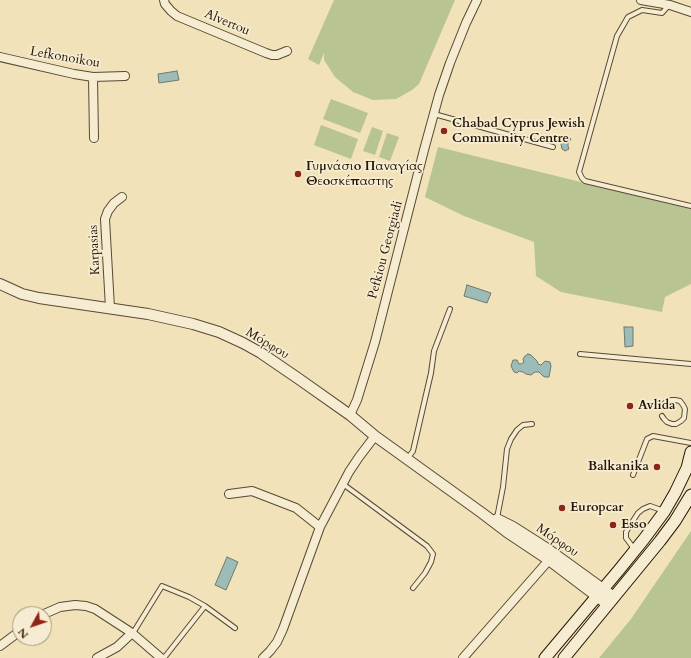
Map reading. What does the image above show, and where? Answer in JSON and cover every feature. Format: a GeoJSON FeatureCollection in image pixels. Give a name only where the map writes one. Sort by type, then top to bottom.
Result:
{"type":"FeatureCollection","features":[{"type":"Feature","properties":{"kind":"main road"},"geometry":{"type":"LineString","coordinates":[[545,658],[644,539],[664,512],[675,493],[691,452]]}},
{"type":"Feature","properties":{"kind":"main road"},"geometry":{"type":"LineString","coordinates":[[564,658],[610,600],[660,541],[675,521],[691,495]]}},
{"type":"Feature","properties":{"kind":"street","name":"Alvertou"},"geometry":{"type":"LineString","coordinates":[[164,0],[170,11],[177,16],[266,53],[277,55],[287,51]]}},
{"type":"Feature","properties":{"kind":"street","name":"Pefkiou Georgiadi"},"geometry":{"type":"LineString","coordinates":[[350,415],[357,400],[375,342],[439,95],[466,23],[477,0]]}},
{"type":"Feature","properties":{"kind":"street"},"geometry":{"type":"LineString","coordinates":[[645,0],[670,5],[691,12]]}},
{"type":"Feature","properties":{"kind":"street","name":"Lefkonoikou"},"geometry":{"type":"LineString","coordinates":[[0,57],[93,77],[125,76]]}},
{"type":"Feature","properties":{"kind":"street"},"geometry":{"type":"LineString","coordinates":[[93,77],[94,138]]}},
{"type":"Feature","properties":{"kind":"street","name":"Karpasias"},"geometry":{"type":"LineString","coordinates":[[110,308],[105,219],[108,211],[122,197]]}},
{"type":"Feature","properties":{"kind":"street","name":"Μόρφου"},"geometry":{"type":"LineString","coordinates":[[1,281],[22,294],[39,298],[148,314],[189,323],[219,332],[242,343],[261,353],[299,378],[350,415],[375,436],[507,532],[548,560],[600,592]]}},
{"type":"Feature","properties":{"kind":"street"},"geometry":{"type":"LineString","coordinates":[[263,658],[277,642],[283,629],[320,527],[359,457],[375,436]]}},
{"type":"Feature","properties":{"kind":"street"},"geometry":{"type":"LineString","coordinates":[[229,494],[252,491],[296,508],[320,527]]}},
{"type":"Feature","properties":{"kind":"street","name":"Μόρφου"},"geometry":{"type":"LineString","coordinates":[[482,513],[513,527],[549,550],[610,600]]}},
{"type":"Feature","properties":{"kind":"street"},"geometry":{"type":"LineString","coordinates":[[463,658],[548,560]]}},
{"type":"Feature","properties":{"kind":"street"},"geometry":{"type":"LineString","coordinates":[[52,610],[60,607],[75,605],[95,609],[132,634],[162,658]]}},
{"type":"Feature","properties":{"kind":"street"},"geometry":{"type":"LineString","coordinates":[[97,658],[117,647],[132,634]]}},
{"type":"Feature","properties":{"kind":"street"},"geometry":{"type":"LineString","coordinates":[[0,646],[12,637]]}},
{"type":"Feature","properties":{"kind":"lane"},"geometry":{"type":"LineString","coordinates":[[670,5],[662,13],[642,10],[628,17],[617,36],[579,172],[585,181],[691,206]]}},
{"type":"Feature","properties":{"kind":"lane"},"geometry":{"type":"LineString","coordinates":[[434,114],[553,147]]}},
{"type":"Feature","properties":{"kind":"lane"},"geometry":{"type":"LineString","coordinates":[[407,459],[413,451],[431,373],[434,351],[450,309]]}},
{"type":"Feature","properties":{"kind":"lane"},"geometry":{"type":"LineString","coordinates":[[580,354],[691,364]]}},
{"type":"Feature","properties":{"kind":"lane"},"geometry":{"type":"LineString","coordinates":[[662,416],[667,422],[676,424],[681,422],[684,418],[685,410],[680,401],[671,400],[663,405]]}},
{"type":"Feature","properties":{"kind":"lane"},"geometry":{"type":"LineString","coordinates":[[685,410],[691,411]]}},
{"type":"Feature","properties":{"kind":"lane"},"geometry":{"type":"LineString","coordinates":[[496,519],[511,439],[517,430],[523,425],[532,424]]}},
{"type":"Feature","properties":{"kind":"lane"},"geometry":{"type":"LineString","coordinates":[[634,475],[646,439],[653,436],[691,443]]}},
{"type":"Feature","properties":{"kind":"lane"},"geometry":{"type":"LineString","coordinates":[[343,484],[427,546],[432,554],[431,562],[425,573],[413,588]]}},
{"type":"Feature","properties":{"kind":"lane"},"geometry":{"type":"LineString","coordinates":[[635,550],[626,538],[626,532],[638,513],[650,506],[664,512]]}},
{"type":"Feature","properties":{"kind":"lane"},"geometry":{"type":"LineString","coordinates":[[132,634],[162,586],[189,597],[205,606],[235,628]]}},
{"type":"Feature","properties":{"kind":"lane"},"geometry":{"type":"LineString","coordinates":[[162,658],[205,606]]}},
{"type":"Feature","properties":{"kind":"green space"},"geometry":{"type":"Polygon","coordinates":[[[334,0],[455,0],[419,84],[412,90],[396,99],[373,100],[353,92],[335,77],[324,60],[324,53],[319,65],[308,59],[334,0]]]}},
{"type":"Feature","properties":{"kind":"green space"},"geometry":{"type":"Polygon","coordinates":[[[331,99],[368,113],[360,133],[323,119],[331,99]]]}},
{"type":"Feature","properties":{"kind":"green space"},"geometry":{"type":"Polygon","coordinates":[[[321,125],[358,139],[351,159],[314,145],[321,125]]]}},
{"type":"Feature","properties":{"kind":"green space"},"geometry":{"type":"Polygon","coordinates":[[[372,127],[383,131],[375,155],[363,151],[372,127]]]}},
{"type":"Feature","properties":{"kind":"green space"},"geometry":{"type":"Polygon","coordinates":[[[387,133],[399,137],[390,161],[379,157],[387,133]]]}},
{"type":"Feature","properties":{"kind":"green space"},"geometry":{"type":"Polygon","coordinates":[[[438,147],[691,209],[691,284],[665,297],[662,312],[561,292],[536,276],[534,242],[464,216],[425,197],[438,147]]]}},
{"type":"Feature","properties":{"kind":"green space"},"geometry":{"type":"Polygon","coordinates":[[[691,531],[691,658],[599,658],[631,619],[691,531]]]}},
{"type":"Feature","properties":{"kind":"water"},"geometry":{"type":"Polygon","coordinates":[[[177,71],[179,80],[159,83],[158,74],[177,71]]]}},
{"type":"Feature","properties":{"kind":"water"},"geometry":{"type":"Polygon","coordinates":[[[563,137],[568,137],[571,139],[568,143],[569,149],[565,151],[562,149],[561,144],[563,137]]]}},
{"type":"Feature","properties":{"kind":"water"},"geometry":{"type":"Polygon","coordinates":[[[467,285],[491,293],[487,303],[464,296],[467,285]]]}},
{"type":"Feature","properties":{"kind":"water"},"geometry":{"type":"Polygon","coordinates":[[[624,327],[633,327],[633,346],[625,347],[624,327]]]}},
{"type":"Feature","properties":{"kind":"water"},"geometry":{"type":"Polygon","coordinates":[[[528,354],[537,361],[538,364],[541,365],[545,361],[550,362],[551,366],[549,377],[543,376],[539,372],[535,372],[531,375],[519,371],[517,373],[514,372],[511,366],[513,360],[517,360],[519,364],[521,364],[524,362],[523,359],[525,356],[528,354]]]}},
{"type":"Feature","properties":{"kind":"water"},"geometry":{"type":"Polygon","coordinates":[[[227,557],[238,562],[226,590],[215,585],[227,557]]]}},
{"type":"Feature","properties":{"kind":"place","name":"Chabad Cyprus Jewish Community Centre"},"geometry":{"type":"Point","coordinates":[444,131]}},
{"type":"Feature","properties":{"kind":"place","name":"Γυμνάσιο Παναγίας Θεοσκέπαστης"},"geometry":{"type":"Point","coordinates":[298,174]}},
{"type":"Feature","properties":{"kind":"place","name":"Avlida"},"geometry":{"type":"Point","coordinates":[630,406]}},
{"type":"Feature","properties":{"kind":"place","name":"Balkanika"},"geometry":{"type":"Point","coordinates":[657,467]}},
{"type":"Feature","properties":{"kind":"place","name":"Europcar"},"geometry":{"type":"Point","coordinates":[562,508]}},
{"type":"Feature","properties":{"kind":"place","name":"Esso"},"geometry":{"type":"Point","coordinates":[613,525]}}]}
